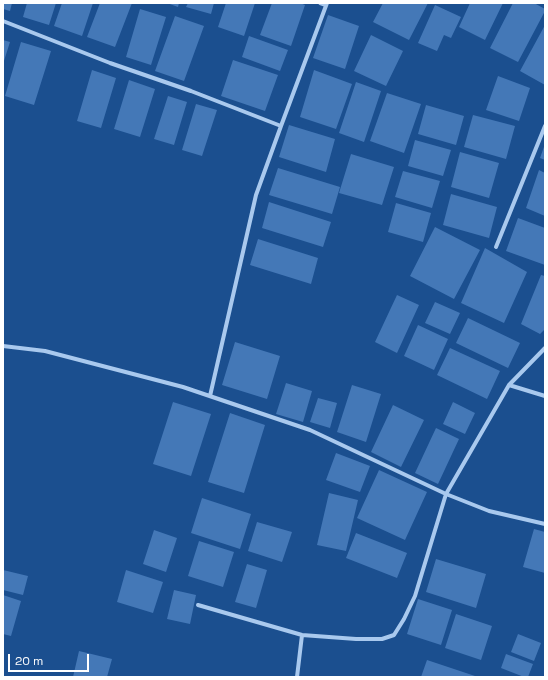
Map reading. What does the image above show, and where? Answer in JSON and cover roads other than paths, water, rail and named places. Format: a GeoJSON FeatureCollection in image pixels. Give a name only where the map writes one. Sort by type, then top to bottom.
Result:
{"type":"FeatureCollection","features":[{"type":"Feature","properties":{"kind":"street"},"geometry":{"type":"LineString","coordinates":[[210,396],[256,195],[327,4],[320,3]]}},
{"type":"Feature","properties":{"kind":"street"},"geometry":{"type":"LineString","coordinates":[[3,21],[110,63],[191,91],[281,126]]}},
{"type":"Feature","properties":{"kind":"street"},"geometry":{"type":"LineString","coordinates":[[496,247],[545,126]]}},
{"type":"Feature","properties":{"kind":"street"},"geometry":{"type":"LineString","coordinates":[[3,346],[45,351],[183,387],[310,430],[446,494],[489,511],[545,524]]}},
{"type":"Feature","properties":{"kind":"street"},"geometry":{"type":"LineString","coordinates":[[198,605],[302,635],[356,640],[382,639],[394,635],[404,619],[414,596],[446,494],[510,385],[545,348]]}},
{"type":"Feature","properties":{"kind":"street"},"geometry":{"type":"LineString","coordinates":[[510,385],[545,396]]}},
{"type":"Feature","properties":{"kind":"street"},"geometry":{"type":"LineString","coordinates":[[297,677],[302,635]]}}]}
